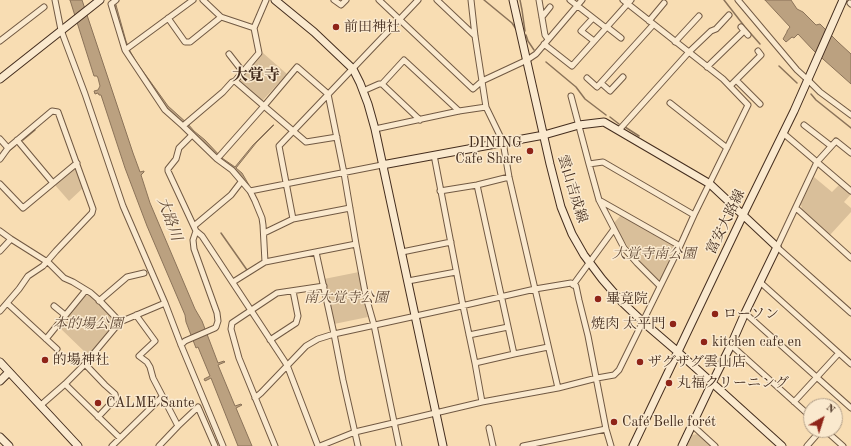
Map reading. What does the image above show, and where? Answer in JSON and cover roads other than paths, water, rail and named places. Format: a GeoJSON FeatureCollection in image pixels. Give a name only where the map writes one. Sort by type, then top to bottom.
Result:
{"type":"FeatureCollection","features":[{"type":"Feature","properties":{"kind":"street"},"geometry":{"type":"LineString","coordinates":[[55,0],[123,206],[165,303],[223,446]]}},
{"type":"Feature","properties":{"kind":"street"},"geometry":{"type":"LineString","coordinates":[[116,0],[111,4],[125,50],[165,110],[185,124],[192,135],[217,159],[232,170],[250,191],[262,218],[265,262]]}},
{"type":"Feature","properties":{"kind":"street"},"geometry":{"type":"LineString","coordinates":[[125,50],[193,0]]}},
{"type":"Feature","properties":{"kind":"street"},"geometry":{"type":"LineString","coordinates":[[203,0],[221,17],[254,28]]}},
{"type":"Feature","properties":{"kind":"street"},"geometry":{"type":"LineString","coordinates":[[185,124],[235,81],[259,53],[254,28],[266,0]]}},
{"type":"Feature","properties":{"kind":"street"},"geometry":{"type":"LineString","coordinates":[[275,0],[314,32],[353,69],[363,90],[375,129],[443,446]]}},
{"type":"Feature","properties":{"kind":"street"},"geometry":{"type":"LineString","coordinates":[[334,0],[340,5],[346,0]]}},
{"type":"Feature","properties":{"kind":"street"},"geometry":{"type":"LineString","coordinates":[[379,0],[473,89],[482,81],[527,60],[536,54],[582,0]]}},
{"type":"Feature","properties":{"kind":"street"},"geometry":{"type":"LineString","coordinates":[[293,219],[279,146],[418,0]]}},
{"type":"Feature","properties":{"kind":"street"},"geometry":{"type":"LineString","coordinates":[[437,0],[475,36]]}},
{"type":"Feature","properties":{"kind":"street"},"geometry":{"type":"LineString","coordinates":[[471,0],[486,107],[503,142],[509,177],[558,388]]}},
{"type":"Feature","properties":{"kind":"street","name":"雲山吉成線"},"geometry":{"type":"LineString","coordinates":[[513,0],[562,207],[572,234],[590,262],[612,291],[643,322],[782,446]]}},
{"type":"Feature","properties":{"kind":"street"},"geometry":{"type":"LineString","coordinates":[[192,135],[180,148],[176,159],[168,169],[195,228],[233,282],[287,365],[319,446],[355,432],[482,402],[558,388],[614,375],[619,370],[643,322],[748,105],[723,79],[651,23],[627,1],[572,66],[546,42],[538,0]]}},
{"type":"Feature","properties":{"kind":"street"},"geometry":{"type":"LineString","coordinates":[[570,0],[620,38]]}},
{"type":"Feature","properties":{"kind":"street"},"geometry":{"type":"LineString","coordinates":[[738,0],[793,66],[809,76],[820,92],[851,115]]}},
{"type":"Feature","properties":{"kind":"street"},"geometry":{"type":"LineString","coordinates":[[0,79],[98,2]]}},
{"type":"Feature","properties":{"kind":"street","name":"富安大路線"},"geometry":{"type":"LineString","coordinates":[[633,446],[794,111],[836,17],[848,2]]}},
{"type":"Feature","properties":{"kind":"street"},"geometry":{"type":"LineString","coordinates":[[587,78],[597,87],[651,23],[664,3]]}},
{"type":"Feature","properties":{"kind":"street"},"geometry":{"type":"LineString","coordinates":[[0,41],[44,7]]}},
{"type":"Feature","properties":{"kind":"street"},"geometry":{"type":"LineString","coordinates":[[542,17],[550,7]]}},
{"type":"Feature","properties":{"kind":"street"},"geometry":{"type":"LineString","coordinates":[[675,42],[699,16]]}},
{"type":"Feature","properties":{"kind":"street"},"geometry":{"type":"LineString","coordinates":[[619,130],[689,52],[729,16]]}},
{"type":"Feature","properties":{"kind":"street"},"geometry":{"type":"LineString","coordinates":[[168,18],[185,42],[190,42],[221,17]]}},
{"type":"Feature","properties":{"kind":"street"},"geometry":{"type":"LineString","coordinates":[[593,18],[581,31],[594,41]]}},
{"type":"Feature","properties":{"kind":"street"},"geometry":{"type":"LineString","coordinates":[[707,67],[744,31]]}},
{"type":"Feature","properties":{"kind":"street"},"geometry":{"type":"LineString","coordinates":[[730,86],[761,54],[758,51]]}},
{"type":"Feature","properties":{"kind":"street"},"geometry":{"type":"LineString","coordinates":[[229,54],[243,72]]}},
{"type":"Feature","properties":{"kind":"street"},"geometry":{"type":"LineString","coordinates":[[363,90],[382,84],[404,60],[459,111]]}},
{"type":"Feature","properties":{"kind":"street"},"geometry":{"type":"LineString","coordinates":[[217,159],[297,67],[328,94],[366,297],[374,325],[400,446]]}},
{"type":"Feature","properties":{"kind":"street"},"geometry":{"type":"LineString","coordinates":[[601,83],[610,91],[623,77]]}},
{"type":"Feature","properties":{"kind":"street"},"geometry":{"type":"LineString","coordinates":[[736,80],[760,104]]}},
{"type":"Feature","properties":{"kind":"street"},"geometry":{"type":"LineString","coordinates":[[235,81],[306,142],[337,137]]}},
{"type":"Feature","properties":{"kind":"street"},"geometry":{"type":"LineString","coordinates":[[382,84],[420,120]]}},
{"type":"Feature","properties":{"kind":"street"},"geometry":{"type":"LineString","coordinates":[[571,96],[599,200],[624,248],[660,286]]}},
{"type":"Feature","properties":{"kind":"street"},"geometry":{"type":"LineString","coordinates":[[670,104],[727,148]]}},
{"type":"Feature","properties":{"kind":"street"},"geometry":{"type":"LineString","coordinates":[[375,129],[459,111],[486,107]]}},
{"type":"Feature","properties":{"kind":"street"},"geometry":{"type":"LineString","coordinates":[[0,159],[8,148],[52,111],[58,112],[93,209],[92,213],[43,266],[28,276],[0,311]]}},
{"type":"Feature","properties":{"kind":"street"},"geometry":{"type":"LineString","coordinates":[[250,191],[544,135],[580,125],[604,122],[710,184],[777,247],[851,313]]}},
{"type":"Feature","properties":{"kind":"street"},"geometry":{"type":"LineString","coordinates":[[804,125],[831,146]]}},
{"type":"Feature","properties":{"kind":"street"},"geometry":{"type":"LineString","coordinates":[[783,133],[851,191]]}},
{"type":"Feature","properties":{"kind":"street"},"geometry":{"type":"LineString","coordinates":[[0,139],[8,148]]}},
{"type":"Feature","properties":{"kind":"street"},"geometry":{"type":"LineString","coordinates":[[18,140],[53,183]]}},
{"type":"Feature","properties":{"kind":"street"},"geometry":{"type":"LineString","coordinates":[[682,446],[731,346],[745,313],[817,162],[836,141],[851,153]]}},
{"type":"Feature","properties":{"kind":"street"},"geometry":{"type":"LineString","coordinates":[[434,155],[482,402]]}},
{"type":"Feature","properties":{"kind":"street"},"geometry":{"type":"LineString","coordinates":[[589,164],[603,162],[694,215]]}},
{"type":"Feature","properties":{"kind":"street"},"geometry":{"type":"LineString","coordinates":[[0,184],[23,208],[77,163]]}},
{"type":"Feature","properties":{"kind":"street"},"geometry":{"type":"LineString","coordinates":[[440,191],[477,185],[509,177]]}},
{"type":"Feature","properties":{"kind":"street"},"geometry":{"type":"LineString","coordinates":[[181,345],[185,341],[212,330],[216,327],[218,321],[217,313],[194,249],[193,240],[195,228],[231,195],[242,182]]}},
{"type":"Feature","properties":{"kind":"street"},"geometry":{"type":"LineString","coordinates":[[477,185],[514,354]]}},
{"type":"Feature","properties":{"kind":"street"},"geometry":{"type":"LineString","coordinates":[[599,200],[680,246]]}},
{"type":"Feature","properties":{"kind":"street"},"geometry":{"type":"LineString","coordinates":[[264,233],[293,219],[350,208]]}},
{"type":"Feature","properties":{"kind":"street"},"geometry":{"type":"LineString","coordinates":[[796,208],[851,258]]}},
{"type":"Feature","properties":{"kind":"street"},"geometry":{"type":"LineString","coordinates":[[573,284],[614,229]]}},
{"type":"Feature","properties":{"kind":"street"},"geometry":{"type":"LineString","coordinates":[[0,231],[49,263],[64,278],[86,290],[120,322]]}},
{"type":"Feature","properties":{"kind":"street"},"geometry":{"type":"LineString","coordinates":[[0,251],[11,239]]}},
{"type":"Feature","properties":{"kind":"street"},"geometry":{"type":"LineString","coordinates":[[402,252],[451,242]]}},
{"type":"Feature","properties":{"kind":"street"},"geometry":{"type":"LineString","coordinates":[[233,282],[265,262],[356,244]]}},
{"type":"Feature","properties":{"kind":"street"},"geometry":{"type":"LineString","coordinates":[[316,252],[358,446]]}},
{"type":"Feature","properties":{"kind":"street"},"geometry":{"type":"LineString","coordinates":[[408,281],[456,272]]}},
{"type":"Feature","properties":{"kind":"street"},"geometry":{"type":"LineString","coordinates":[[99,301],[127,277],[144,273]]}},
{"type":"Feature","properties":{"kind":"street"},"geometry":{"type":"LineString","coordinates":[[760,282],[851,364]]}},
{"type":"Feature","properties":{"kind":"street"},"geometry":{"type":"LineString","coordinates":[[255,398],[306,346],[318,339],[334,334],[535,289],[571,283],[576,286],[597,378],[606,429],[611,446]]}},
{"type":"Feature","properties":{"kind":"street"},"geometry":{"type":"LineString","coordinates":[[275,446],[239,358],[231,329],[232,323],[276,293],[324,286]]}},
{"type":"Feature","properties":{"kind":"street"},"geometry":{"type":"LineString","coordinates":[[46,339],[86,290]]}},
{"type":"Feature","properties":{"kind":"street"},"geometry":{"type":"LineString","coordinates":[[270,340],[296,323],[298,316],[293,291]]}},
{"type":"Feature","properties":{"kind":"street"},"geometry":{"type":"LineString","coordinates":[[7,303],[57,349]]}},
{"type":"Feature","properties":{"kind":"street"},"geometry":{"type":"LineString","coordinates":[[41,405],[85,364],[120,322],[165,303]]}},
{"type":"Feature","properties":{"kind":"street"},"geometry":{"type":"LineString","coordinates":[[54,306],[65,315]]}},
{"type":"Feature","properties":{"kind":"street"},"geometry":{"type":"LineString","coordinates":[[745,313],[851,408]]}},
{"type":"Feature","properties":{"kind":"street"},"geometry":{"type":"LineString","coordinates":[[136,315],[155,341],[139,356],[147,362],[150,367],[153,378],[162,397],[178,426]]}},
{"type":"Feature","properties":{"kind":"street"},"geometry":{"type":"LineString","coordinates":[[469,335],[508,327]]}},
{"type":"Feature","properties":{"kind":"street"},"geometry":{"type":"LineString","coordinates":[[731,346],[803,410]]}},
{"type":"Feature","properties":{"kind":"street"},"geometry":{"type":"LineString","coordinates":[[475,363],[548,347]]}},
{"type":"Feature","properties":{"kind":"street"},"geometry":{"type":"LineString","coordinates":[[794,402],[839,353]]}},
{"type":"Feature","properties":{"kind":"street"},"geometry":{"type":"LineString","coordinates":[[0,362],[78,446]]}},
{"type":"Feature","properties":{"kind":"street"},"geometry":{"type":"LineString","coordinates":[[85,364],[105,386],[115,394],[116,398],[98,416]]}},
{"type":"Feature","properties":{"kind":"street"},"geometry":{"type":"LineString","coordinates":[[0,381],[9,372]]}},
{"type":"Feature","properties":{"kind":"street"},"geometry":{"type":"LineString","coordinates":[[65,384],[120,438]]}},
{"type":"Feature","properties":{"kind":"street"},"geometry":{"type":"LineString","coordinates":[[112,446],[162,397]]}},
{"type":"Feature","properties":{"kind":"street"},"geometry":{"type":"LineString","coordinates":[[159,446],[198,407],[215,446]]}},
{"type":"Feature","properties":{"kind":"street"},"geometry":{"type":"LineString","coordinates":[[692,426],[715,446]]}},
{"type":"Feature","properties":{"kind":"street"},"geometry":{"type":"LineString","coordinates":[[488,428],[493,446]]}},
{"type":"Feature","properties":{"kind":"street"},"geometry":{"type":"LineString","coordinates":[[523,446],[542,444],[606,429]]}},
{"type":"Feature","properties":{"kind":"street"},"geometry":{"type":"LineString","coordinates":[[0,437],[9,446]]}},
{"type":"Feature","properties":{"kind":"street"},"geometry":{"type":"LineString","coordinates":[[807,446],[814,438]]}},
{"type":"Feature","properties":{"kind":"street"},"geometry":{"type":"LineString","coordinates":[[834,438],[843,446]]}},
{"type":"Feature","properties":{"kind":"waterway"},"geometry":{"type":"LineString","coordinates":[[484,0],[512,23],[516,29]]}},
{"type":"Feature","properties":{"kind":"waterway"},"geometry":{"type":"LineString","coordinates":[[520,0],[525,31]]}},
{"type":"Feature","properties":{"kind":"waterway"},"geometry":{"type":"LineString","coordinates":[[724,0],[760,44]]}},
{"type":"Feature","properties":{"kind":"waterway"},"geometry":{"type":"LineString","coordinates":[[526,35],[534,50]]}},
{"type":"Feature","properties":{"kind":"waterway"},"geometry":{"type":"LineString","coordinates":[[546,62],[576,87],[585,99],[606,115]]}},
{"type":"Feature","properties":{"kind":"waterway"},"geometry":{"type":"LineString","coordinates":[[779,66],[797,83]]}},
{"type":"Feature","properties":{"kind":"waterway"},"geometry":{"type":"LineString","coordinates":[[811,94],[816,100],[851,128]]}},
{"type":"Feature","properties":{"kind":"waterway"},"geometry":{"type":"LineString","coordinates":[[610,117],[619,124]]}},
{"type":"Feature","properties":{"kind":"waterway"},"geometry":{"type":"LineString","coordinates":[[625,127],[639,136]]}},
{"type":"Feature","properties":{"kind":"waterway"},"geometry":{"type":"LineString","coordinates":[[23,140],[35,130]]}},
{"type":"Feature","properties":{"kind":"waterway"},"geometry":{"type":"LineString","coordinates":[[9,151],[15,146]]}},
{"type":"Feature","properties":{"kind":"waterway"},"geometry":{"type":"LineString","coordinates":[[185,202],[192,217]]}},
{"type":"Feature","properties":{"kind":"waterway"},"geometry":{"type":"LineString","coordinates":[[221,233],[247,270]]}},
{"type":"Feature","properties":{"kind":"place","name":"前田神社"},"geometry":{"type":"Point","coordinates":[336,27]}},
{"type":"Feature","properties":{"kind":"place","name":"DINING Cafe Share"},"geometry":{"type":"Point","coordinates":[530,151]}},
{"type":"Feature","properties":{"kind":"place","name":"畢竟院"},"geometry":{"type":"Point","coordinates":[598,299]}},
{"type":"Feature","properties":{"kind":"place","name":"ローソン"},"geometry":{"type":"Point","coordinates":[715,314]}},
{"type":"Feature","properties":{"kind":"place","name":"焼肉 太平門"},"geometry":{"type":"Point","coordinates":[673,324]}},
{"type":"Feature","properties":{"kind":"place","name":"kitchen cafe en"},"geometry":{"type":"Point","coordinates":[704,342]}},
{"type":"Feature","properties":{"kind":"place","name":"的場神社"},"geometry":{"type":"Point","coordinates":[45,360]}},
{"type":"Feature","properties":{"kind":"place","name":"ザグザグ雲山店"},"geometry":{"type":"Point","coordinates":[640,362]}},
{"type":"Feature","properties":{"kind":"place","name":"丸福クリーニング"},"geometry":{"type":"Point","coordinates":[669,383]}},
{"type":"Feature","properties":{"kind":"place","name":"CALME Sante"},"geometry":{"type":"Point","coordinates":[98,403]}},
{"type":"Feature","properties":{"kind":"place","name":"Café Belle forét"},"geometry":{"type":"Point","coordinates":[614,422]}},
{"type":"Feature","properties":{"kind":"district","name":"大覚寺"},"geometry":{"type":"Point","coordinates":[256,76]}},
{"type":"Feature","properties":{"kind":"water label","name":"大路川"},"geometry":{"type":"Point","coordinates":[169,219]}},
{"type":"Feature","properties":{"kind":"park label","name":"大覚寺南公園"},"geometry":{"type":"Point","coordinates":[654,254]}},
{"type":"Feature","properties":{"kind":"park label","name":"南大覚寺公園"},"geometry":{"type":"Point","coordinates":[346,298]}},
{"type":"Feature","properties":{"kind":"park label","name":"本的場公園"},"geometry":{"type":"Point","coordinates":[88,324]}}]}
